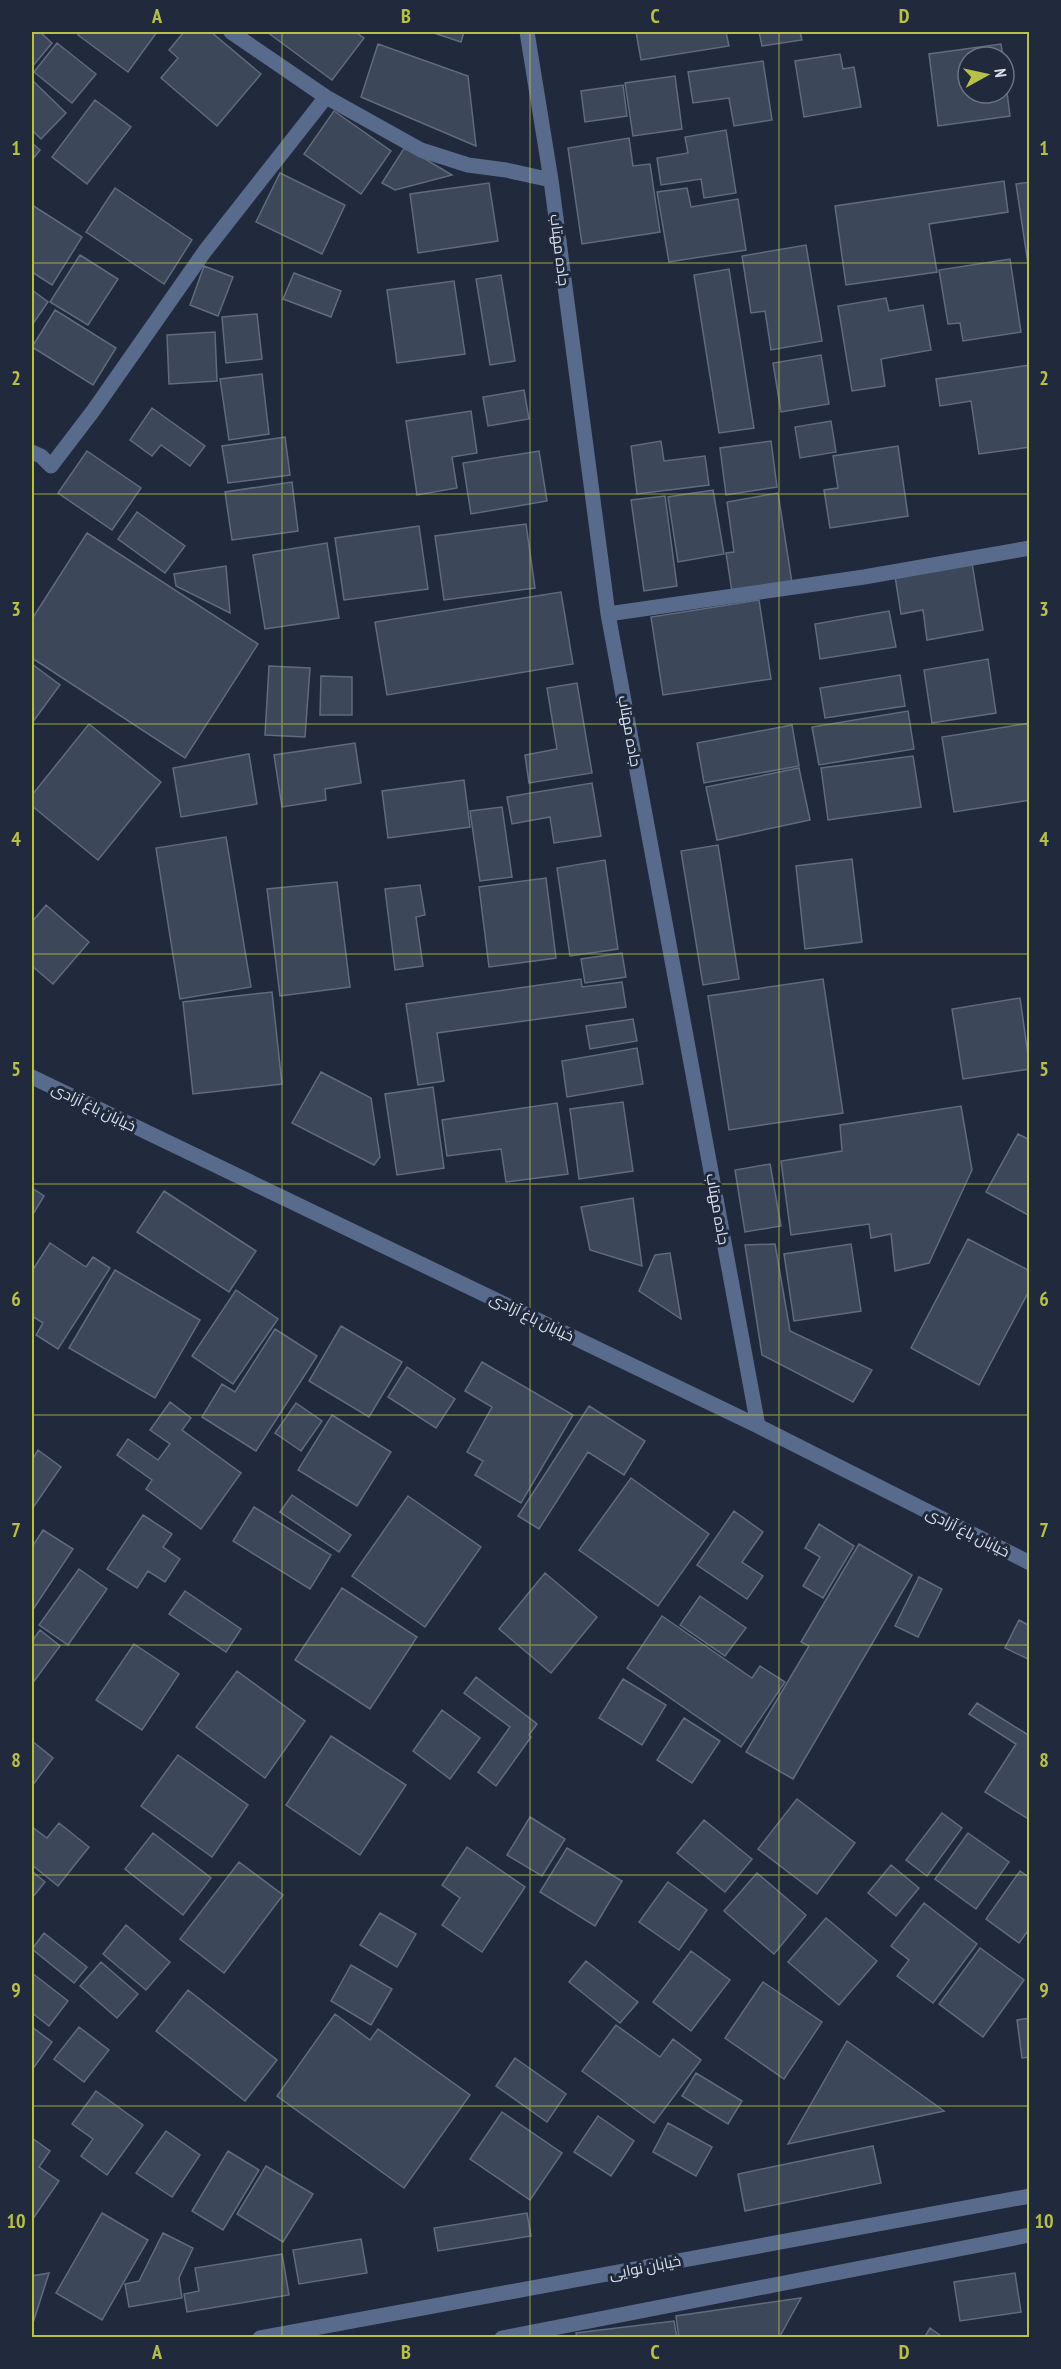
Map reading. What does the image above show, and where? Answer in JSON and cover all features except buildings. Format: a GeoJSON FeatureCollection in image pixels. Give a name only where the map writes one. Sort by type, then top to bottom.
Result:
{"type":"FeatureCollection","features":[{"type":"Feature","properties":{"kind":"street"},"geometry":{"type":"LineString","coordinates":[[231,32],[326,97],[421,150],[468,165],[506,170],[551,180]]}},
{"type":"Feature","properties":{"kind":"street","name":"جاده مهتاب"},"geometry":{"type":"LineString","coordinates":[[527,32],[551,180],[608,614],[758,1426]]}},
{"type":"Feature","properties":{"kind":"street"},"geometry":{"type":"LineString","coordinates":[[32,452],[41,456],[51,466],[93,411],[205,251],[326,97]]}},
{"type":"Feature","properties":{"kind":"street"},"geometry":{"type":"LineString","coordinates":[[608,614],[864,576],[1029,548]]}},
{"type":"Feature","properties":{"kind":"street","name":"خیابان باغ آزادی"},"geometry":{"type":"LineString","coordinates":[[32,1077],[758,1426],[1029,1563]]}},
{"type":"Feature","properties":{"kind":"street","name":"خیابان نوایی"},"geometry":{"type":"LineString","coordinates":[[260,2337],[1029,2196]]}},
{"type":"Feature","properties":{"kind":"street"},"geometry":{"type":"LineString","coordinates":[[502,2337],[1029,2235]]}}]}
